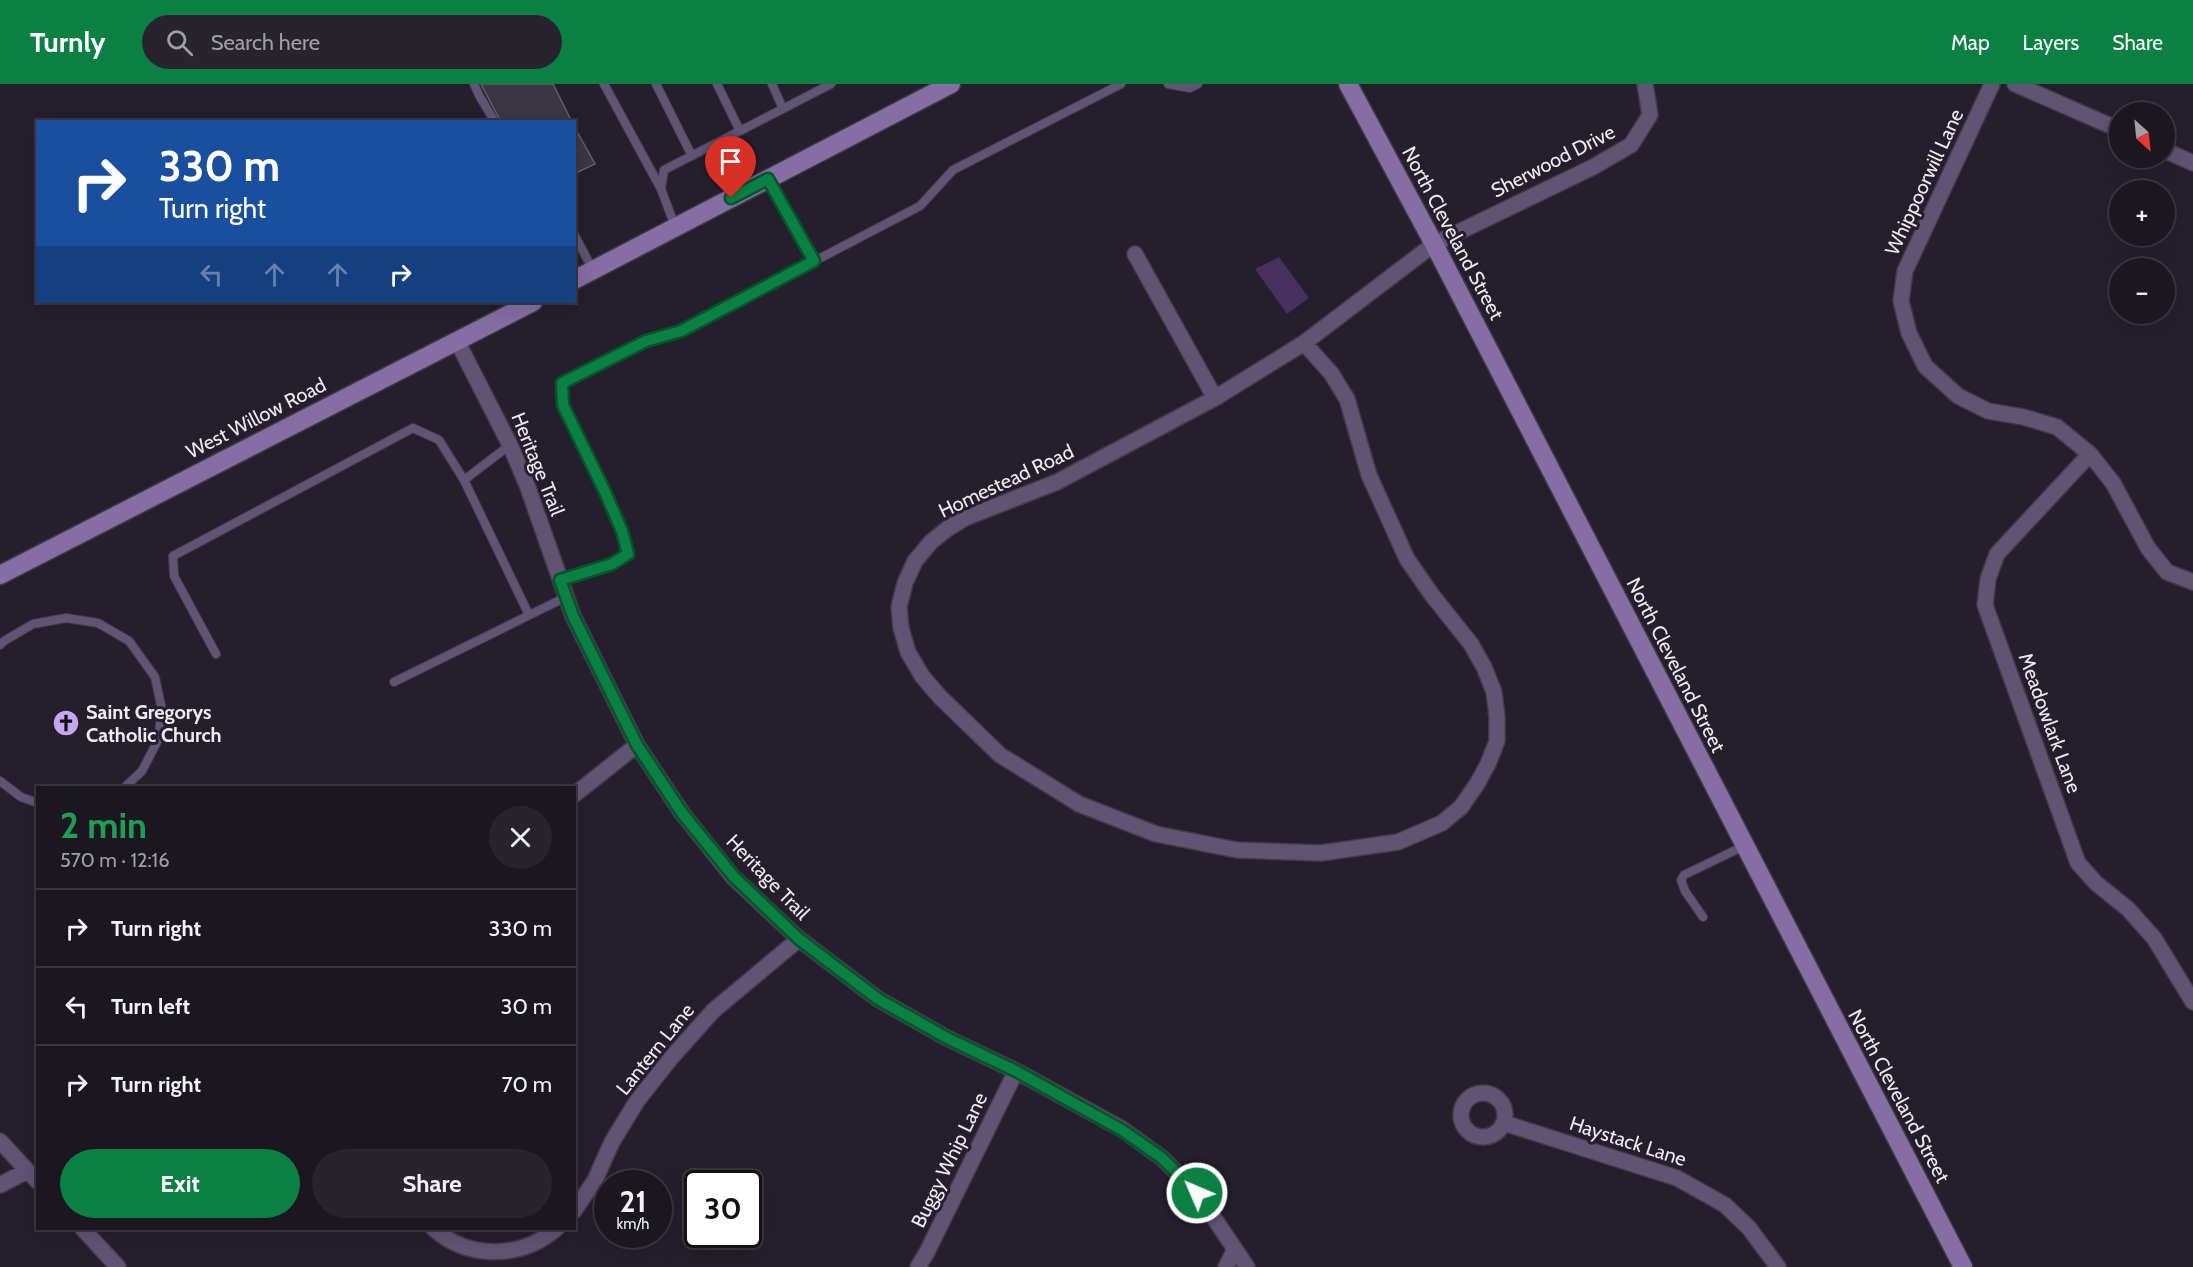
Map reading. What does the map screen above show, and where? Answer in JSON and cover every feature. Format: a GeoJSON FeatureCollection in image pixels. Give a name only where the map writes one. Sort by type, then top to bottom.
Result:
{"type":"FeatureCollection","features":[{"type":"Feature","properties":{"kind":"street"},"geometry":{"type":"LineString","coordinates":[[576,279],[951,84]]}},
{"type":"Feature","properties":{"kind":"street","name":"North Cleveland Street"},"geometry":{"type":"LineString","coordinates":[[1348,84],[1434,244],[1963,1267]]}},
{"type":"Feature","properties":{"kind":"street","name":"Sherwood Drive"},"geometry":{"type":"LineString","coordinates":[[1434,244],[1593,168],[1631,145],[1650,115],[1645,84]]}},
{"type":"Feature","properties":{"kind":"street","name":"Whippoorwill Lane"},"geometry":{"type":"LineString","coordinates":[[1992,84],[1905,271],[1901,301],[1909,333],[1925,366],[1958,396],[1988,411],[2023,417],[2057,427],[2090,454],[2113,483],[2148,548],[2167,572],[2193,582]]}},
{"type":"Feature","properties":{"kind":"street"},"geometry":{"type":"LineString","coordinates":[[2015,84],[2109,125]]}},
{"type":"Feature","properties":{"kind":"street"},"geometry":{"type":"LineString","coordinates":[[2175,155],[2193,163]]}},
{"type":"Feature","properties":{"kind":"street","name":"Homestead Road"},"geometry":{"type":"LineString","coordinates":[[1304,342],[1343,389],[1351,409],[1369,475],[1407,559],[1471,644],[1494,692],[1497,741],[1477,784],[1461,807],[1442,823],[1398,842],[1321,853],[1237,850],[1156,834],[1078,804],[1000,755],[940,697],[922,676],[908,652],[901,628],[899,607],[905,583],[915,561],[931,542],[965,518],[1057,482],[1215,398],[1304,342],[1434,244]]}},
{"type":"Feature","properties":{"kind":"street"},"geometry":{"type":"LineString","coordinates":[[1135,254],[1215,398]]}},
{"type":"Feature","properties":{"kind":"street","name":"West Willow Road"},"geometry":{"type":"LineString","coordinates":[[0,574],[531,303]]}},
{"type":"Feature","properties":{"kind":"street","name":"Heritage Trail"},"geometry":{"type":"LineString","coordinates":[[457,341],[510,445],[527,485],[573,616],[637,745],[682,813],[734,877],[799,939],[878,999],[947,1038],[1016,1071],[1122,1130],[1162,1158],[1197,1193],[1247,1267]]}},
{"type":"Feature","properties":{"kind":"street","name":"Meadowlark Lane"},"geometry":{"type":"LineString","coordinates":[[2090,454],[1997,554],[1988,579],[1985,605],[2078,863],[2096,883],[2128,909],[2154,938],[2193,1002]]}},
{"type":"Feature","properties":{"kind":"street"},"geometry":{"type":"LineString","coordinates":[[576,793],[637,745]]}},
{"type":"Feature","properties":{"kind":"street","name":"Lantern Lane"},"geometry":{"type":"LineString","coordinates":[[576,1208],[595,1180],[612,1142],[637,1101],[670,1058],[713,1011],[799,939]]}},
{"type":"Feature","properties":{"kind":"street","name":"Buggy Whip Lane"},"geometry":{"type":"LineString","coordinates":[[918,1267],[1016,1071]]}},
{"type":"Feature","properties":{"kind":"street","name":"Haystack Lane"},"geometry":{"type":"LineString","coordinates":[[1504,1124],[1677,1178],[1725,1205],[1749,1228],[1778,1267]]}},
{"type":"Feature","properties":{"kind":"street"},"geometry":{"type":"LineString","coordinates":[[0,1141],[32,1176],[0,1185]]}},
{"type":"Feature","properties":{"kind":"street"},"geometry":{"type":"LineString","coordinates":[[84,1230],[118,1267]]}},
{"type":"Feature","properties":{"kind":"street"},"geometry":{"type":"LineString","coordinates":[[435,1230],[446,1240],[482,1252],[517,1250],[544,1240],[555,1230]]}},
{"type":"Feature","properties":{"kind":"street"},"geometry":{"type":"LineString","coordinates":[[1226,1267],[1235,1249]]}},
{"type":"Feature","properties":{"kind":"lane"},"geometry":{"type":"LineString","coordinates":[[474,84],[494,120]]}},
{"type":"Feature","properties":{"kind":"lane"},"geometry":{"type":"LineString","coordinates":[[604,84],[661,189],[676,227]]}},
{"type":"Feature","properties":{"kind":"lane"},"geometry":{"type":"LineString","coordinates":[[656,84],[692,156]]}},
{"type":"Feature","properties":{"kind":"lane"},"geometry":{"type":"LineString","coordinates":[[717,84],[740,131]]}},
{"type":"Feature","properties":{"kind":"lane"},"geometry":{"type":"LineString","coordinates":[[772,84],[783,109]]}},
{"type":"Feature","properties":{"kind":"lane"},"geometry":{"type":"LineString","coordinates":[[661,189],[664,170],[831,84]]}},
{"type":"Feature","properties":{"kind":"lane"},"geometry":{"type":"LineString","coordinates":[[560,580],[612,564],[628,554],[622,531],[605,492],[563,405],[562,383],[646,341],[681,331],[920,206],[953,170],[1121,84]]}},
{"type":"Feature","properties":{"kind":"lane"},"geometry":{"type":"LineString","coordinates":[[1168,84],[1190,88],[1198,84]]}},
{"type":"Feature","properties":{"kind":"lane"},"geometry":{"type":"LineString","coordinates":[[768,179],[814,261]]}},
{"type":"Feature","properties":{"kind":"lane"},"geometry":{"type":"LineString","coordinates":[[576,238],[593,270]]}},
{"type":"Feature","properties":{"kind":"lane"},"geometry":{"type":"LineString","coordinates":[[216,654],[174,576],[173,556],[412,428],[439,440],[464,480],[529,615]]}},
{"type":"Feature","properties":{"kind":"lane"},"geometry":{"type":"LineString","coordinates":[[464,480],[510,445]]}},
{"type":"Feature","properties":{"kind":"lane"},"geometry":{"type":"LineString","coordinates":[[393,682],[566,597]]}},
{"type":"Feature","properties":{"kind":"lane"},"geometry":{"type":"LineString","coordinates":[[0,645],[33,624],[66,618],[98,623],[129,640],[155,677],[162,710],[158,740],[142,771],[126,786]]}},
{"type":"Feature","properties":{"kind":"lane"},"geometry":{"type":"LineString","coordinates":[[0,781],[21,797],[36,801]]}},
{"type":"Feature","properties":{"kind":"lane"},"geometry":{"type":"LineString","coordinates":[[1703,917],[1685,891],[1681,880],[1684,875],[1744,846]]}},
{"type":"Feature","properties":{"kind":"shaded area"},"geometry":{"type":"Polygon","coordinates":[[[1279,257],[1309,298],[1287,314],[1255,269],[1279,257]]]}},
{"type":"Feature","properties":{"kind":"building"},"geometry":{"type":"Polygon","coordinates":[[[481,84],[553,84],[571,120],[500,120],[481,84]]]}},
{"type":"Feature","properties":{"kind":"building"},"geometry":{"type":"Polygon","coordinates":[[[576,130],[595,164],[576,173],[576,130]]]}},
{"type":"Feature","properties":{"kind":"place","name":"Saint Gregorys Catholic Church"},"geometry":{"type":"Point","coordinates":[66,723]}},
{"type":"Feature","properties":{"kind":"route"},"geometry":{"type":"LineString","coordinates":[[731,198],[768,179],[814,261],[681,331],[646,341],[562,383],[563,405],[597,472],[622,531],[628,554],[612,564],[560,580],[573,616],[637,745],[682,813],[734,877],[799,939],[878,999],[947,1038],[1016,1071],[1122,1130],[1162,1158],[1197,1193]]}}]}
